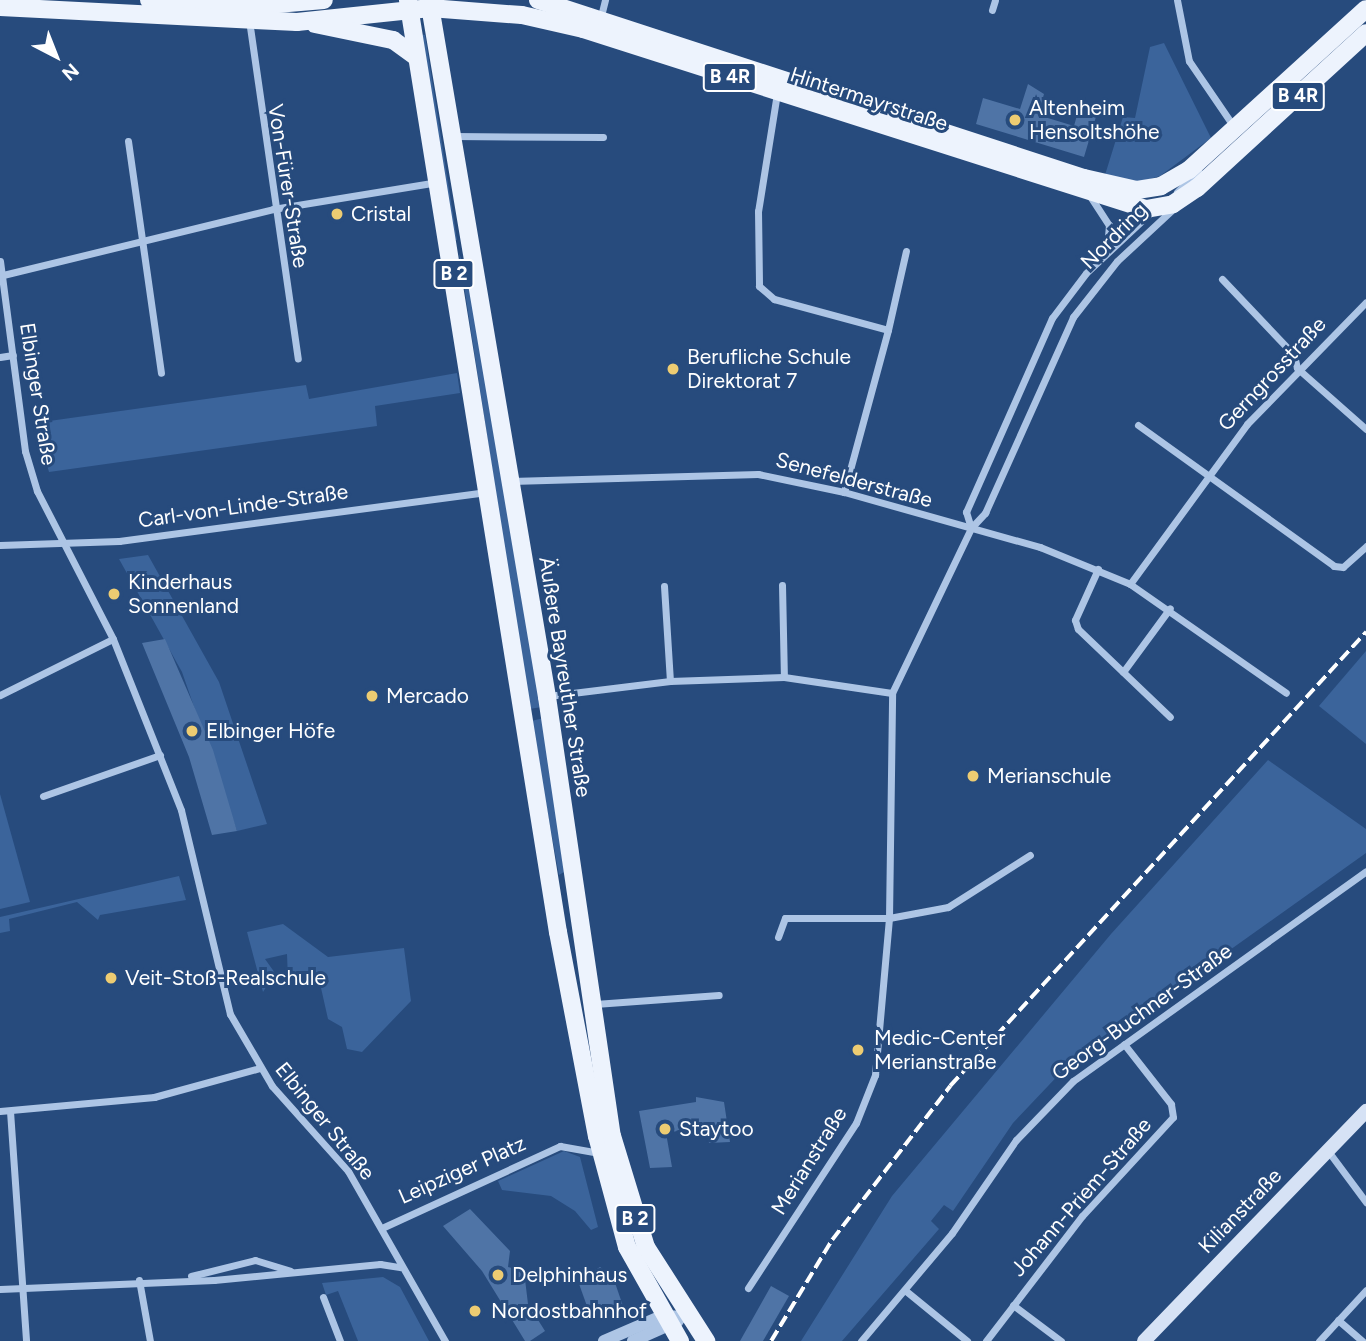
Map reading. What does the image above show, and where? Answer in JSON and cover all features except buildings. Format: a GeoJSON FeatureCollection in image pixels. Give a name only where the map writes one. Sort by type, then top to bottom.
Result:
{"type":"FeatureCollection","features":[{"type":"Feature","properties":{"kind":"main road"},"geometry":{"type":"LineString","coordinates":[[149,0],[253,6],[324,0]]}},
{"type":"Feature","properties":{"kind":"main road","name":"Hintermayrstraße"},"geometry":{"type":"LineString","coordinates":[[538,0],[1084,178],[1149,190]]}},
{"type":"Feature","properties":{"kind":"main road","name":"Hintermayrstraße"},"geometry":{"type":"LineString","coordinates":[[409,5],[430,4],[554,21],[1157,216],[1188,195],[1366,33]]}},
{"type":"Feature","properties":{"kind":"main road","name":"Äußere Bayreuther Straße"},"geometry":{"type":"LineString","coordinates":[[430,4],[547,696],[594,1004],[603,1087],[627,1197],[652,1260],[706,1341]]}},
{"type":"Feature","properties":{"kind":"main road","name":"B 4R"},"geometry":{"type":"LineString","coordinates":[[0,7],[308,22],[409,5]]}},
{"type":"Feature","properties":{"kind":"main road","name":"B 2"},"geometry":{"type":"LineString","coordinates":[[409,5],[490,491],[558,929],[601,1154],[621,1230],[665,1320],[680,1341]]}},
{"type":"Feature","properties":{"kind":"main road","name":"Nordring"},"geometry":{"type":"LineString","coordinates":[[1149,190],[1178,177],[1205,156],[1366,9]]}},
{"type":"Feature","properties":{"kind":"main road"},"geometry":{"type":"LineString","coordinates":[[308,22],[341,33],[393,40],[416,57]]}},
{"type":"Feature","properties":{"kind":"main road"},"geometry":{"type":"LineString","coordinates":[[450,251],[463,246],[472,252]]}},
{"type":"Feature","properties":{"kind":"main road","name":"Kilianstraße"},"geometry":{"type":"LineString","coordinates":[[1143,1341],[1366,1111]]}},
{"type":"Feature","properties":{"kind":"street"},"geometry":{"type":"LineString","coordinates":[[600,21],[605,0]]}},
{"type":"Feature","properties":{"kind":"street"},"geometry":{"type":"LineString","coordinates":[[992,10],[995,0]]}},
{"type":"Feature","properties":{"kind":"street"},"geometry":{"type":"LineString","coordinates":[[1177,0],[1189,61],[1235,129]]}},
{"type":"Feature","properties":{"kind":"street","name":"Von-Fürer-Straße"},"geometry":{"type":"LineString","coordinates":[[249,20],[274,209],[298,358]]}},
{"type":"Feature","properties":{"kind":"street"},"geometry":{"type":"LineString","coordinates":[[777,93],[758,211],[759,286],[774,299],[888,330]]}},
{"type":"Feature","properties":{"kind":"street"},"geometry":{"type":"LineString","coordinates":[[452,136],[603,137]]}},
{"type":"Feature","properties":{"kind":"street"},"geometry":{"type":"LineString","coordinates":[[128,141],[161,373]]}},
{"type":"Feature","properties":{"kind":"street","name":"Nordring"},"geometry":{"type":"LineString","coordinates":[[892,693],[971,527],[985,513],[1073,317],[1100,280],[1195,176],[1205,156]]}},
{"type":"Feature","properties":{"kind":"street"},"geometry":{"type":"LineString","coordinates":[[3,275],[274,209],[439,182]]}},
{"type":"Feature","properties":{"kind":"street"},"geometry":{"type":"LineString","coordinates":[[1149,190],[1157,216]]}},
{"type":"Feature","properties":{"kind":"street"},"geometry":{"type":"LineString","coordinates":[[1086,193],[1109,225],[1106,252]]}},
{"type":"Feature","properties":{"kind":"street","name":"Nordring"},"geometry":{"type":"LineString","coordinates":[[971,527],[966,512],[1033,356],[1058,310],[1106,252],[1157,216]]}},
{"type":"Feature","properties":{"kind":"street"},"geometry":{"type":"LineString","coordinates":[[844,492],[888,330],[906,251]]}},
{"type":"Feature","properties":{"kind":"street","name":"Elbinger Straße"},"geometry":{"type":"LineString","coordinates":[[0,261],[27,459],[62,546],[113,639],[159,755],[192,846],[230,1014],[260,1068],[340,1160],[384,1227]]}},
{"type":"Feature","properties":{"kind":"street"},"geometry":{"type":"LineString","coordinates":[[1222,279],[1294,355],[1297,368],[1366,429]]}},
{"type":"Feature","properties":{"kind":"street","name":"Gerngrosstraße"},"geometry":{"type":"LineString","coordinates":[[1130,584],[1207,473],[1297,368],[1366,302]]}},
{"type":"Feature","properties":{"kind":"street"},"geometry":{"type":"LineString","coordinates":[[0,357],[13,355]]}},
{"type":"Feature","properties":{"kind":"street"},"geometry":{"type":"LineString","coordinates":[[1138,425],[1334,566],[1343,567],[1366,546]]}},
{"type":"Feature","properties":{"kind":"street","name":"Senefelderstraße"},"geometry":{"type":"LineString","coordinates":[[511,481],[758,474],[844,492],[971,527],[1098,569],[1170,608],[1286,693]]}},
{"type":"Feature","properties":{"kind":"street","name":"Carl-von-Linde-Straße"},"geometry":{"type":"LineString","coordinates":[[0,545],[62,546],[490,491]]}},
{"type":"Feature","properties":{"kind":"street"},"geometry":{"type":"LineString","coordinates":[[1098,569],[1075,620],[1170,717]]}},
{"type":"Feature","properties":{"kind":"street"},"geometry":{"type":"LineString","coordinates":[[782,585],[784,677]]}},
{"type":"Feature","properties":{"kind":"street"},"geometry":{"type":"LineString","coordinates":[[664,586],[670,681]]}},
{"type":"Feature","properties":{"kind":"street"},"geometry":{"type":"LineString","coordinates":[[1123,672],[1170,608]]}},
{"type":"Feature","properties":{"kind":"street"},"geometry":{"type":"LineString","coordinates":[[0,695],[113,639]]}},
{"type":"Feature","properties":{"kind":"street"},"geometry":{"type":"LineString","coordinates":[[547,696],[670,681],[784,677],[892,693]]}},
{"type":"Feature","properties":{"kind":"street","name":"Merianstraße"},"geometry":{"type":"LineString","coordinates":[[748,1288],[856,1123],[875,1074],[889,918],[892,693]]}},
{"type":"Feature","properties":{"kind":"street"},"geometry":{"type":"LineString","coordinates":[[43,796],[159,755]]}},
{"type":"Feature","properties":{"kind":"street"},"geometry":{"type":"LineString","coordinates":[[778,937],[785,918],[889,918],[958,903],[1030,855]]}},
{"type":"Feature","properties":{"kind":"street","name":"Georg-Buchner-Straße"},"geometry":{"type":"LineString","coordinates":[[861,1341],[906,1291],[1022,1133],[1073,1082],[1366,871]]}},
{"type":"Feature","properties":{"kind":"street"},"geometry":{"type":"LineString","coordinates":[[594,1004],[719,995]]}},
{"type":"Feature","properties":{"kind":"street","name":"Johann-Priem-Straße"},"geometry":{"type":"LineString","coordinates":[[1013,1305],[1082,1216],[1174,1117],[1171,1104],[1124,1044]]}},
{"type":"Feature","properties":{"kind":"street"},"geometry":{"type":"LineString","coordinates":[[0,1111],[154,1097],[260,1068]]}},
{"type":"Feature","properties":{"kind":"street"},"geometry":{"type":"LineString","coordinates":[[10,1111],[26,1341]]}},
{"type":"Feature","properties":{"kind":"street","name":"Leipziger Platz"},"geometry":{"type":"LineString","coordinates":[[445,1341],[400,1268],[384,1227],[560,1146],[601,1154]]}},
{"type":"Feature","properties":{"kind":"street"},"geometry":{"type":"LineString","coordinates":[[1328,1150],[1366,1202]]}},
{"type":"Feature","properties":{"kind":"street"},"geometry":{"type":"LineString","coordinates":[[186,1278],[223,1264],[255,1260],[294,1272]]}},
{"type":"Feature","properties":{"kind":"street"},"geometry":{"type":"LineString","coordinates":[[0,1289],[294,1272],[380,1264],[400,1268]]}},
{"type":"Feature","properties":{"kind":"street"},"geometry":{"type":"LineString","coordinates":[[139,1280],[150,1341]]}},
{"type":"Feature","properties":{"kind":"street"},"geometry":{"type":"LineString","coordinates":[[1319,1341],[1366,1290]]}},
{"type":"Feature","properties":{"kind":"street"},"geometry":{"type":"LineString","coordinates":[[906,1291],[967,1341]]}},
{"type":"Feature","properties":{"kind":"street"},"geometry":{"type":"LineString","coordinates":[[323,1297],[340,1341]]}},
{"type":"Feature","properties":{"kind":"street"},"geometry":{"type":"LineString","coordinates":[[986,1341],[1013,1305],[1061,1341]]}},
{"type":"Feature","properties":{"kind":"street"},"geometry":{"type":"LineString","coordinates":[[604,1341],[665,1320],[688,1317]]}},
{"type":"Feature","properties":{"kind":"street"},"geometry":{"type":"LineString","coordinates":[[633,1341],[665,1320]]}},
{"type":"Feature","properties":{"kind":"street"},"geometry":{"type":"LineString","coordinates":[[1338,1320],[1362,1341]]}},
{"type":"Feature","properties":{"kind":"shaded area"},"geometry":{"type":"Polygon","coordinates":[[[419,34],[425,35],[457,240],[455,240],[419,34]]]}},
{"type":"Feature","properties":{"kind":"shaded area"},"geometry":{"type":"Polygon","coordinates":[[[1164,43],[1211,138],[1160,176],[1140,182],[1105,175],[1123,117],[1135,118],[1150,47],[1164,43]]]}},
{"type":"Feature","properties":{"kind":"shaded area"},"geometry":{"type":"Polygon","coordinates":[[[459,253],[472,289],[542,707],[529,709],[459,253]]]}},
{"type":"Feature","properties":{"kind":"shaded area"},"geometry":{"type":"Polygon","coordinates":[[[457,373],[460,393],[375,406],[377,426],[49,472],[35,423],[306,385],[309,399],[457,373]]]}},
{"type":"Feature","properties":{"kind":"shaded area"},"geometry":{"type":"Polygon","coordinates":[[[148,555],[219,682],[267,824],[237,831],[182,672],[119,559],[148,555]]]}},
{"type":"Feature","properties":{"kind":"shaded area"},"geometry":{"type":"Polygon","coordinates":[[[1366,651],[1366,744],[1319,706],[1366,651]]]}},
{"type":"Feature","properties":{"kind":"shaded area"},"geometry":{"type":"Polygon","coordinates":[[[544,718],[564,872],[559,875],[531,721],[544,718]]]}},
{"type":"Feature","properties":{"kind":"shaded area"},"geometry":{"type":"Polygon","coordinates":[[[1268,760],[1366,829],[1366,853],[1067,1066],[1013,1123],[953,1211],[944,1205],[931,1221],[939,1229],[842,1341],[801,1341],[892,1196],[1111,934],[1268,760]]]}},
{"type":"Feature","properties":{"kind":"shaded area"},"geometry":{"type":"Polygon","coordinates":[[[0,794],[30,902],[0,909],[0,794]]]}},
{"type":"Feature","properties":{"kind":"shaded area"},"geometry":{"type":"Polygon","coordinates":[[[179,876],[186,900],[100,915],[98,920],[77,902],[9,919],[10,931],[0,933],[0,917],[179,876]]]}},
{"type":"Feature","properties":{"kind":"shaded area"},"geometry":{"type":"Polygon","coordinates":[[[283,924],[328,957],[404,948],[411,1001],[362,1052],[347,1049],[342,1027],[328,1019],[319,979],[288,981],[287,954],[265,959],[275,973],[263,992],[247,932],[283,924]]]}},
{"type":"Feature","properties":{"kind":"shaded area"},"geometry":{"type":"Polygon","coordinates":[[[564,1151],[580,1157],[598,1227],[591,1230],[575,1211],[551,1196],[502,1190],[498,1181],[564,1151]]]}},
{"type":"Feature","properties":{"kind":"shaded area"},"geometry":{"type":"Polygon","coordinates":[[[383,1277],[400,1287],[429,1341],[358,1341],[338,1291],[326,1295],[322,1283],[383,1277]]]}},
{"type":"Feature","properties":{"kind":"railway"},"geometry":{"type":"LineString","coordinates":[[771,1341],[832,1240],[950,1086],[1366,632]]}},
{"type":"Feature","properties":{"kind":"place","name":"Altenheim Hensoltshöhe"},"geometry":{"type":"Point","coordinates":[1015,120]}},
{"type":"Feature","properties":{"kind":"place","name":"Cristal"},"geometry":{"type":"Point","coordinates":[337,214]}},
{"type":"Feature","properties":{"kind":"place","name":"Berufliche Schule Direktorat 7"},"geometry":{"type":"Point","coordinates":[673,369]}},
{"type":"Feature","properties":{"kind":"place","name":"Kinderhaus Sonnenland"},"geometry":{"type":"Point","coordinates":[114,594]}},
{"type":"Feature","properties":{"kind":"place","name":"Mercado"},"geometry":{"type":"Point","coordinates":[372,696]}},
{"type":"Feature","properties":{"kind":"place","name":"Elbinger Höfe"},"geometry":{"type":"Point","coordinates":[192,731]}},
{"type":"Feature","properties":{"kind":"place","name":"Merianschule"},"geometry":{"type":"Point","coordinates":[973,776]}},
{"type":"Feature","properties":{"kind":"place","name":"Veit-Stoß-Realschule"},"geometry":{"type":"Point","coordinates":[111,978]}},
{"type":"Feature","properties":{"kind":"place","name":"Medic-Center Merianstraße"},"geometry":{"type":"Point","coordinates":[858,1050]}},
{"type":"Feature","properties":{"kind":"place","name":"Staytoo"},"geometry":{"type":"Point","coordinates":[665,1129]}},
{"type":"Feature","properties":{"kind":"place","name":"Delphinhaus"},"geometry":{"type":"Point","coordinates":[498,1275]}},
{"type":"Feature","properties":{"kind":"place","name":"Nordostbahnhof"},"geometry":{"type":"Point","coordinates":[475,1311]}}]}
